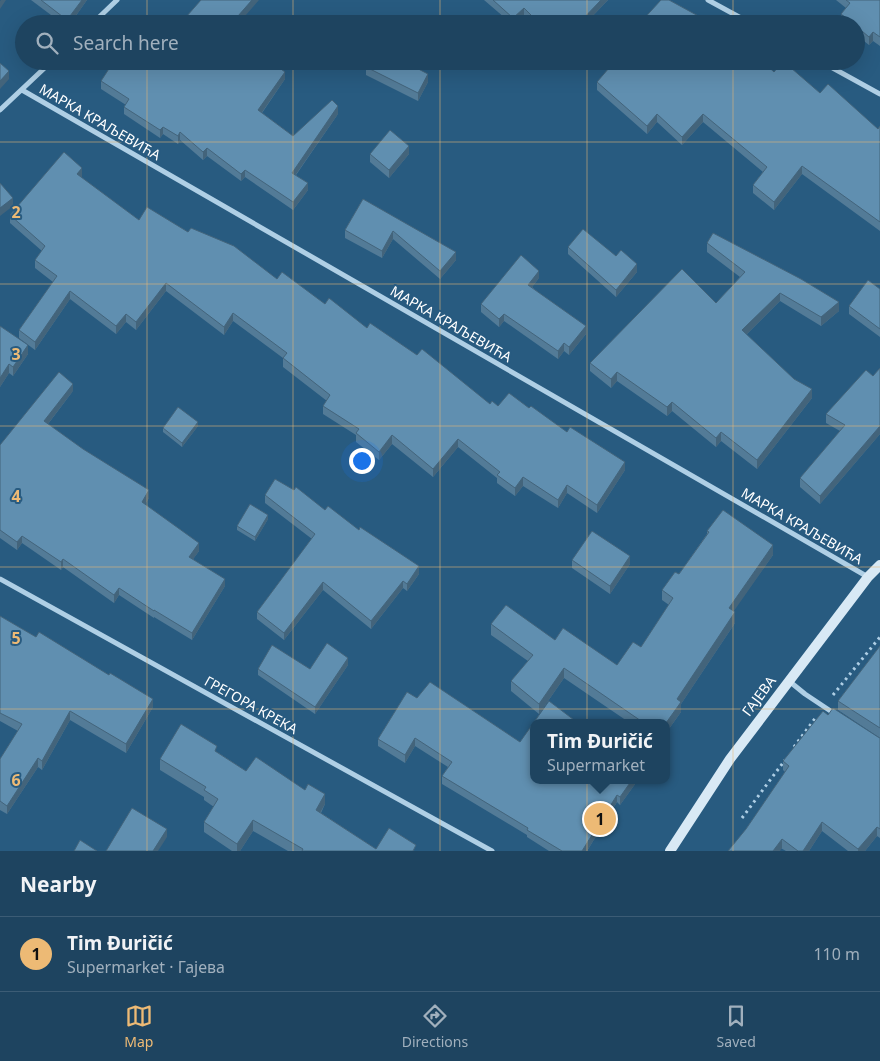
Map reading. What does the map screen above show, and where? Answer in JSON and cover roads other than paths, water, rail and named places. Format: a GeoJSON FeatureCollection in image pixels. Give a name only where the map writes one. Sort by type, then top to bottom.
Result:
{"type":"FeatureCollection","features":[{"type":"Feature","properties":{"kind":"street"},"geometry":{"type":"LineString","coordinates":[[101,15],[117,0]]}},
{"type":"Feature","properties":{"kind":"street"},"geometry":{"type":"LineString","coordinates":[[708,0],[736,15]]}},
{"type":"Feature","properties":{"kind":"street"},"geometry":{"type":"LineString","coordinates":[[0,110],[43,70]]}},
{"type":"Feature","properties":{"kind":"street"},"geometry":{"type":"LineString","coordinates":[[836,70],[880,94]]}},
{"type":"Feature","properties":{"kind":"street","name":"МАРКА КРАЉЕВИЋА"},"geometry":{"type":"LineString","coordinates":[[22,90],[868,577]]}},
{"type":"Feature","properties":{"kind":"street","name":"ГАЈЕВА"},"geometry":{"type":"LineString","coordinates":[[670,851],[730,759],[868,577],[880,565]]}},
{"type":"Feature","properties":{"kind":"street","name":"ГРЕГОРА КРЕКА"},"geometry":{"type":"LineString","coordinates":[[0,579],[492,851]]}},
{"type":"Feature","properties":{"kind":"street"},"geometry":{"type":"LineString","coordinates":[[789,680],[805,694],[840,717]]}},
{"type":"Feature","properties":{"kind":"place","name":"Tim Đuričić"},"geometry":{"type":"Point","coordinates":[600,819]}}]}
